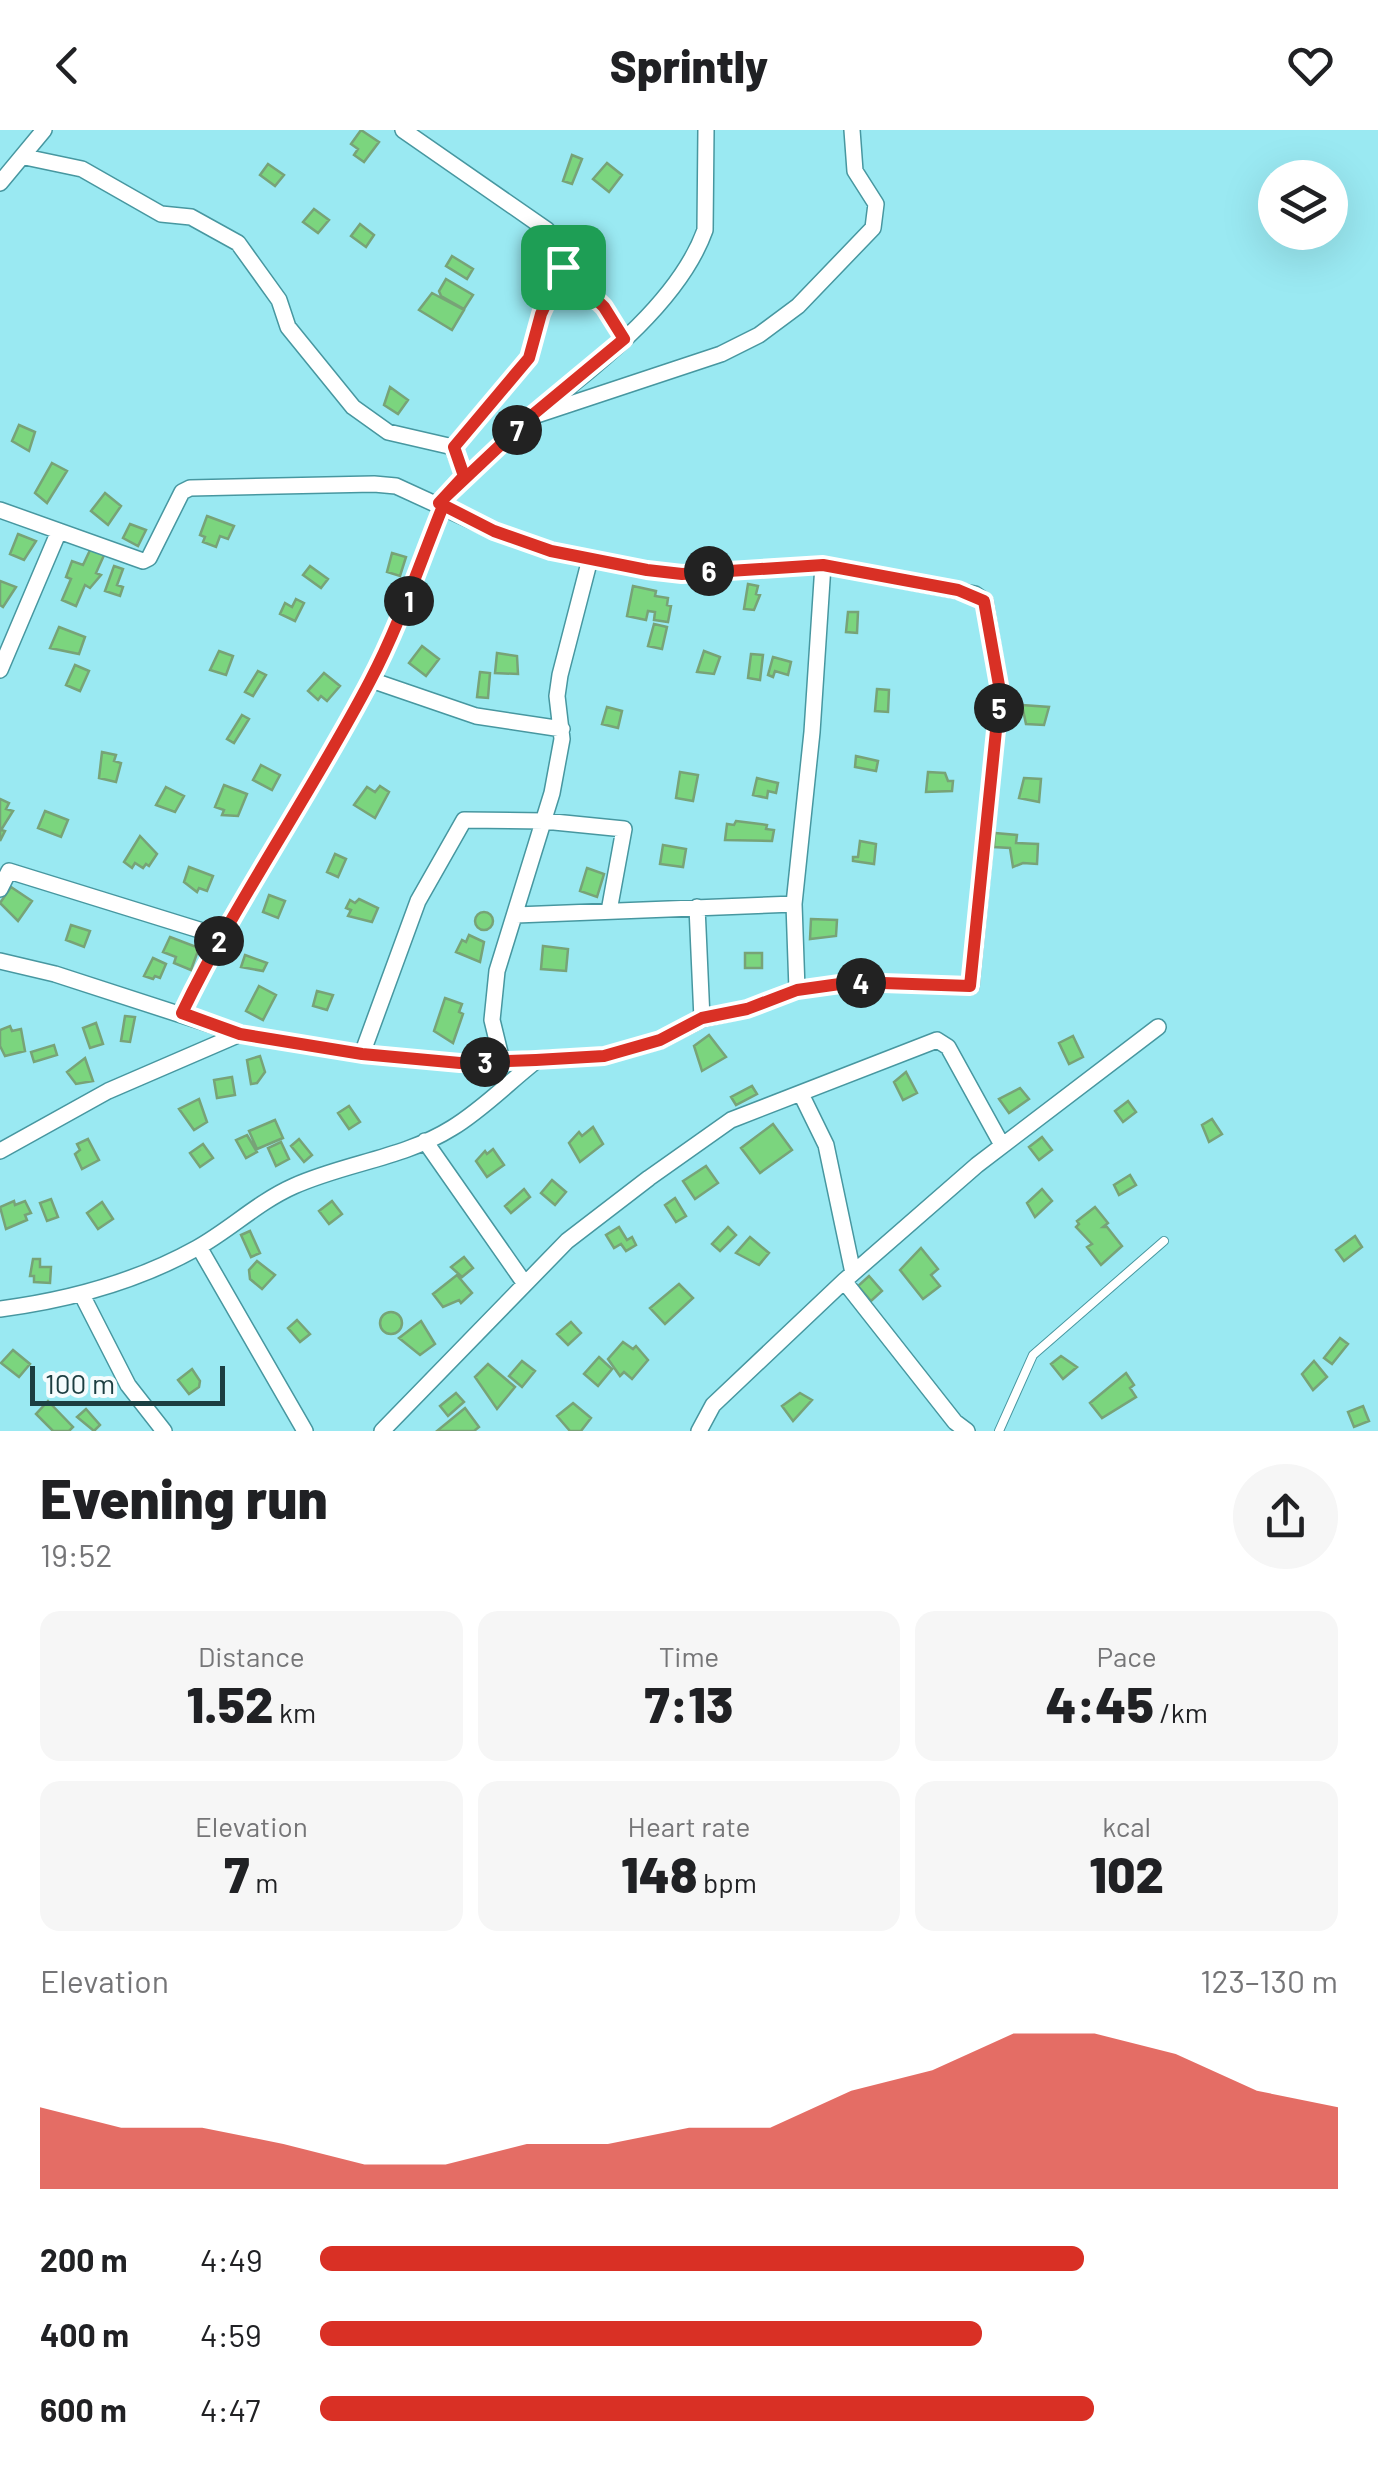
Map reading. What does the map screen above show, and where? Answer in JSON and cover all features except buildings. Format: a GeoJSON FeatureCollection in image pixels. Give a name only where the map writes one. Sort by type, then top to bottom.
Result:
{"type":"FeatureCollection","features":[{"type":"Feature","properties":{"kind":"street"},"geometry":{"type":"LineString","coordinates":[[0,183],[44,130]]}},
{"type":"Feature","properties":{"kind":"street"},"geometry":{"type":"LineString","coordinates":[[403,130],[547,230],[563,267],[604,307],[624,339]]}},
{"type":"Feature","properties":{"kind":"street"},"geometry":{"type":"LineString","coordinates":[[182,1013],[222,936],[371,680],[410,598],[441,504],[464,476],[654,309],[700,244],[705,230],[706,130]]}},
{"type":"Feature","properties":{"kind":"street"},"geometry":{"type":"LineString","coordinates":[[530,417],[722,354],[759,335],[798,306],[873,228],[876,204],[855,171],[852,130]]}},
{"type":"Feature","properties":{"kind":"street"},"geometry":{"type":"LineString","coordinates":[[25,157],[82,170],[160,214],[191,217],[238,243],[278,300],[288,327],[353,407],[388,432],[454,447]]}},
{"type":"Feature","properties":{"kind":"street"},"geometry":{"type":"LineString","coordinates":[[454,447],[529,358],[541,314],[563,267]]}},
{"type":"Feature","properties":{"kind":"street"},"geometry":{"type":"LineString","coordinates":[[454,447],[464,476]]}},
{"type":"Feature","properties":{"kind":"street"},"geometry":{"type":"LineString","coordinates":[[0,510],[143,561],[149,558],[182,492],[190,488],[396,486],[494,531],[551,551],[590,559],[682,574],[823,565],[975,594],[984,601],[990,621],[1000,691],[970,986],[854,982],[797,990],[747,1009],[702,1018],[660,1040],[604,1056],[460,1063],[362,1054],[240,1034],[182,1013],[0,961]]}},
{"type":"Feature","properties":{"kind":"street"},"geometry":{"type":"LineString","coordinates":[[0,670],[59,532]]}},
{"type":"Feature","properties":{"kind":"street"},"geometry":{"type":"LineString","coordinates":[[502,1061],[492,1004],[497,971],[544,821],[562,730],[557,696],[560,675],[590,559]]}},
{"type":"Feature","properties":{"kind":"street"},"geometry":{"type":"LineString","coordinates":[[797,990],[794,904],[812,732],[823,565]]}},
{"type":"Feature","properties":{"kind":"street"},"geometry":{"type":"LineString","coordinates":[[371,680],[476,716],[562,730]]}},
{"type":"Feature","properties":{"kind":"street"},"geometry":{"type":"LineString","coordinates":[[362,1054],[418,901],[460,822],[468,818],[544,821],[624,829],[609,911]]}},
{"type":"Feature","properties":{"kind":"street"},"geometry":{"type":"LineString","coordinates":[[0,888],[4,869],[222,936]]}},
{"type":"Feature","properties":{"kind":"street"},"geometry":{"type":"LineString","coordinates":[[516,915],[794,904]]}},
{"type":"Feature","properties":{"kind":"street"},"geometry":{"type":"LineString","coordinates":[[697,908],[702,1018]]}},
{"type":"Feature","properties":{"kind":"street"},"geometry":{"type":"LineString","coordinates":[[700,1431],[713,1405],[849,1277],[1002,1145],[1158,1027]]}},
{"type":"Feature","properties":{"kind":"street"},"geometry":{"type":"LineString","coordinates":[[0,1150],[108,1091],[240,1034]]}},
{"type":"Feature","properties":{"kind":"street"},"geometry":{"type":"LineString","coordinates":[[382,1431],[567,1241],[731,1120],[802,1096],[936,1040],[948,1047],[1002,1145]]}},
{"type":"Feature","properties":{"kind":"street"},"geometry":{"type":"LineString","coordinates":[[0,1308],[82,1295],[199,1247],[265,1200],[297,1184],[452,1128],[536,1060]]}},
{"type":"Feature","properties":{"kind":"street"},"geometry":{"type":"LineString","coordinates":[[802,1096],[826,1145],[849,1277],[955,1422],[967,1431]]}},
{"type":"Feature","properties":{"kind":"street"},"geometry":{"type":"LineString","coordinates":[[424,1141],[525,1284]]}},
{"type":"Feature","properties":{"kind":"street"},"geometry":{"type":"LineString","coordinates":[[199,1247],[305,1431]]}},
{"type":"Feature","properties":{"kind":"street"},"geometry":{"type":"LineString","coordinates":[[82,1295],[128,1385],[164,1431]]}},
{"type":"Feature","properties":{"kind":"lane"},"geometry":{"type":"LineString","coordinates":[[999,1431],[1033,1355],[1164,1242]]}},
{"type":"Feature","properties":{"kind":"route"},"geometry":{"type":"LineString","coordinates":[[563,267],[541,314],[523,368],[454,447],[464,476],[439,503],[443,506],[410,598],[371,680],[235,918],[210,954],[182,1013],[240,1034],[362,1054],[460,1063],[604,1056],[660,1040],[702,1018],[747,1009],[797,990],[854,982],[970,986],[1000,691],[984,601],[958,590],[823,565],[682,574],[647,570],[551,551],[494,531],[439,503],[530,417],[624,339],[604,307],[563,267]]}}]}
